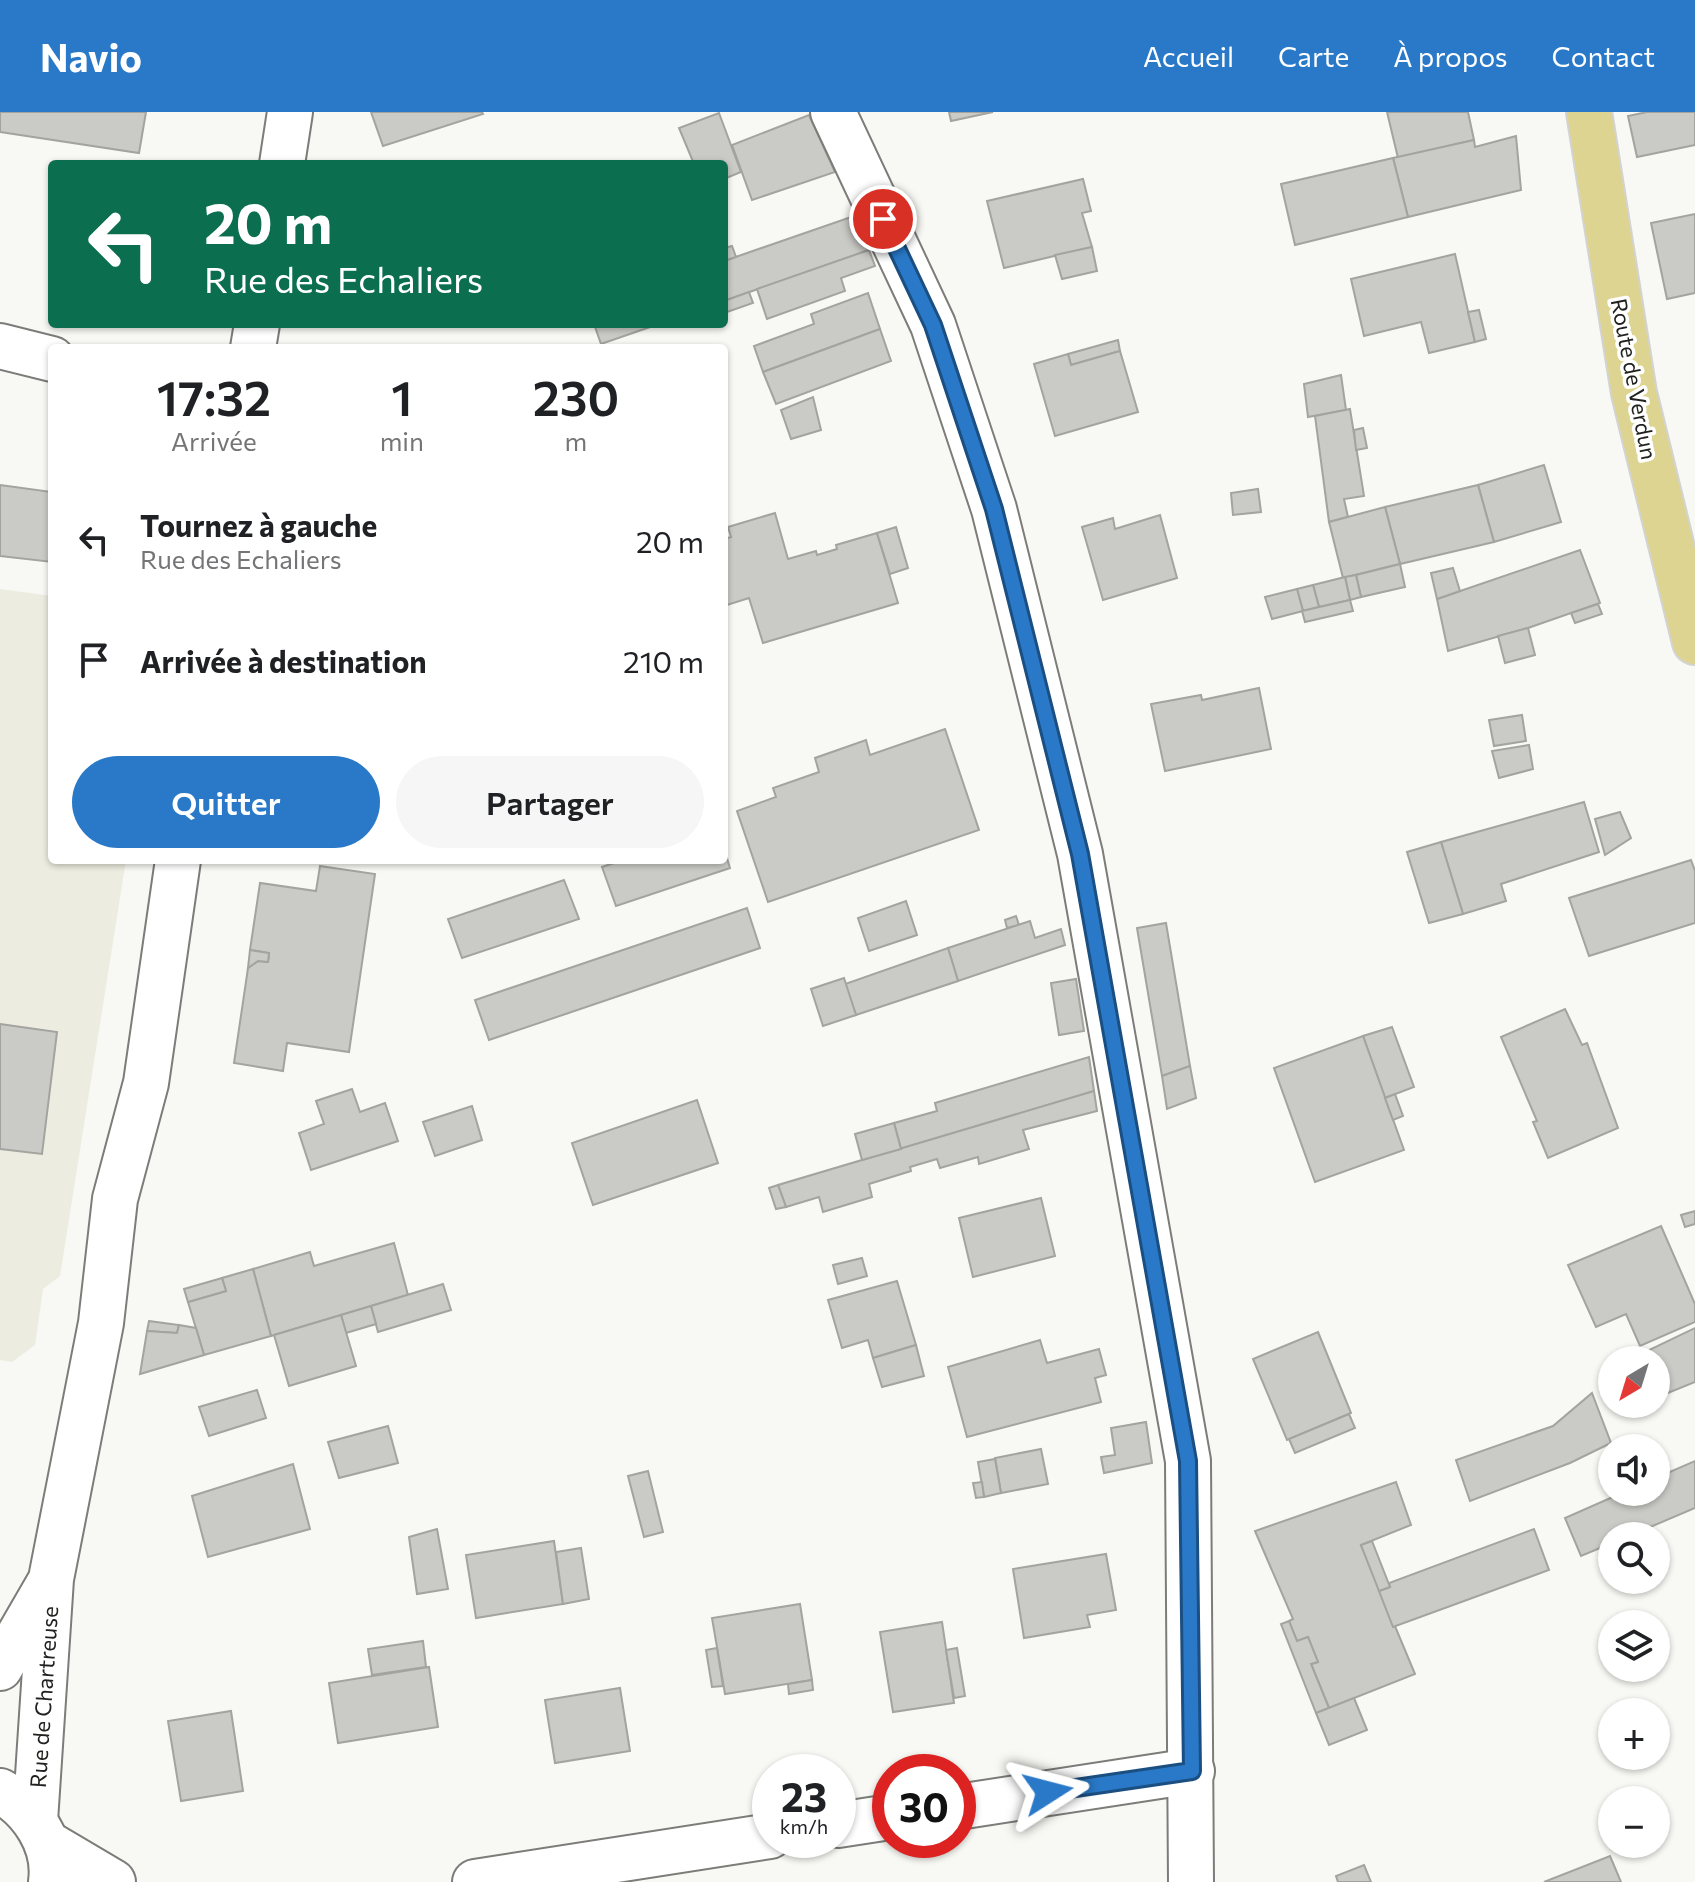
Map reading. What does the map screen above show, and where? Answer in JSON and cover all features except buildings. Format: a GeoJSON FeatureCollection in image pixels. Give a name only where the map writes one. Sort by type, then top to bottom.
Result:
{"type":"FeatureCollection","features":[{"type":"Feature","properties":{"kind":"main road","name":"Route de Verdun"},"geometry":{"type":"LineString","coordinates":[[1589,112],[1634,393],[1695,642]]}},
{"type":"Feature","properties":{"kind":"street"},"geometry":{"type":"LineString","coordinates":[[283,160],[290,112]]}},
{"type":"Feature","properties":{"kind":"street"},"geometry":{"type":"LineString","coordinates":[[833,112],[938,339],[994,509],[1080,854],[1188,1461],[1191,1882]]}},
{"type":"Feature","properties":{"kind":"street"},"geometry":{"type":"LineString","coordinates":[[0,346],[48,358]]}},
{"type":"Feature","properties":{"kind":"street"},"geometry":{"type":"LineString","coordinates":[[51,1579],[101,1323],[115,1199],[146,1083],[177,864]]}},
{"type":"Feature","properties":{"kind":"street","name":"Rue de Chartreuse"},"geometry":{"type":"LineString","coordinates":[[0,1668],[51,1579]]}},
{"type":"Feature","properties":{"kind":"street","name":"Rue de Chartreuse"},"geometry":{"type":"LineString","coordinates":[[44,1849],[51,1579]]}},
{"type":"Feature","properties":{"kind":"street"},"geometry":{"type":"LineString","coordinates":[[976,1804],[1192,1771]]}},
{"type":"Feature","properties":{"kind":"street"},"geometry":{"type":"LineString","coordinates":[[0,1791],[14,1798],[44,1849],[113,1882]]}},
{"type":"Feature","properties":{"kind":"street"},"geometry":{"type":"LineString","coordinates":[[475,1882],[752,1839]]}},
{"type":"Feature","properties":{"kind":"shaded area"},"geometry":{"type":"Polygon","coordinates":[[[0,589],[48,595],[48,864],[125,864],[60,1276],[43,1289],[35,1345],[12,1362],[0,1360],[0,589]]]}},
{"type":"Feature","properties":{"kind":"route"},"geometry":{"type":"LineString","coordinates":[[883,219],[933,325],[994,509],[1080,854],[1188,1461],[1192,1771],[1048,1792]]}}]}
